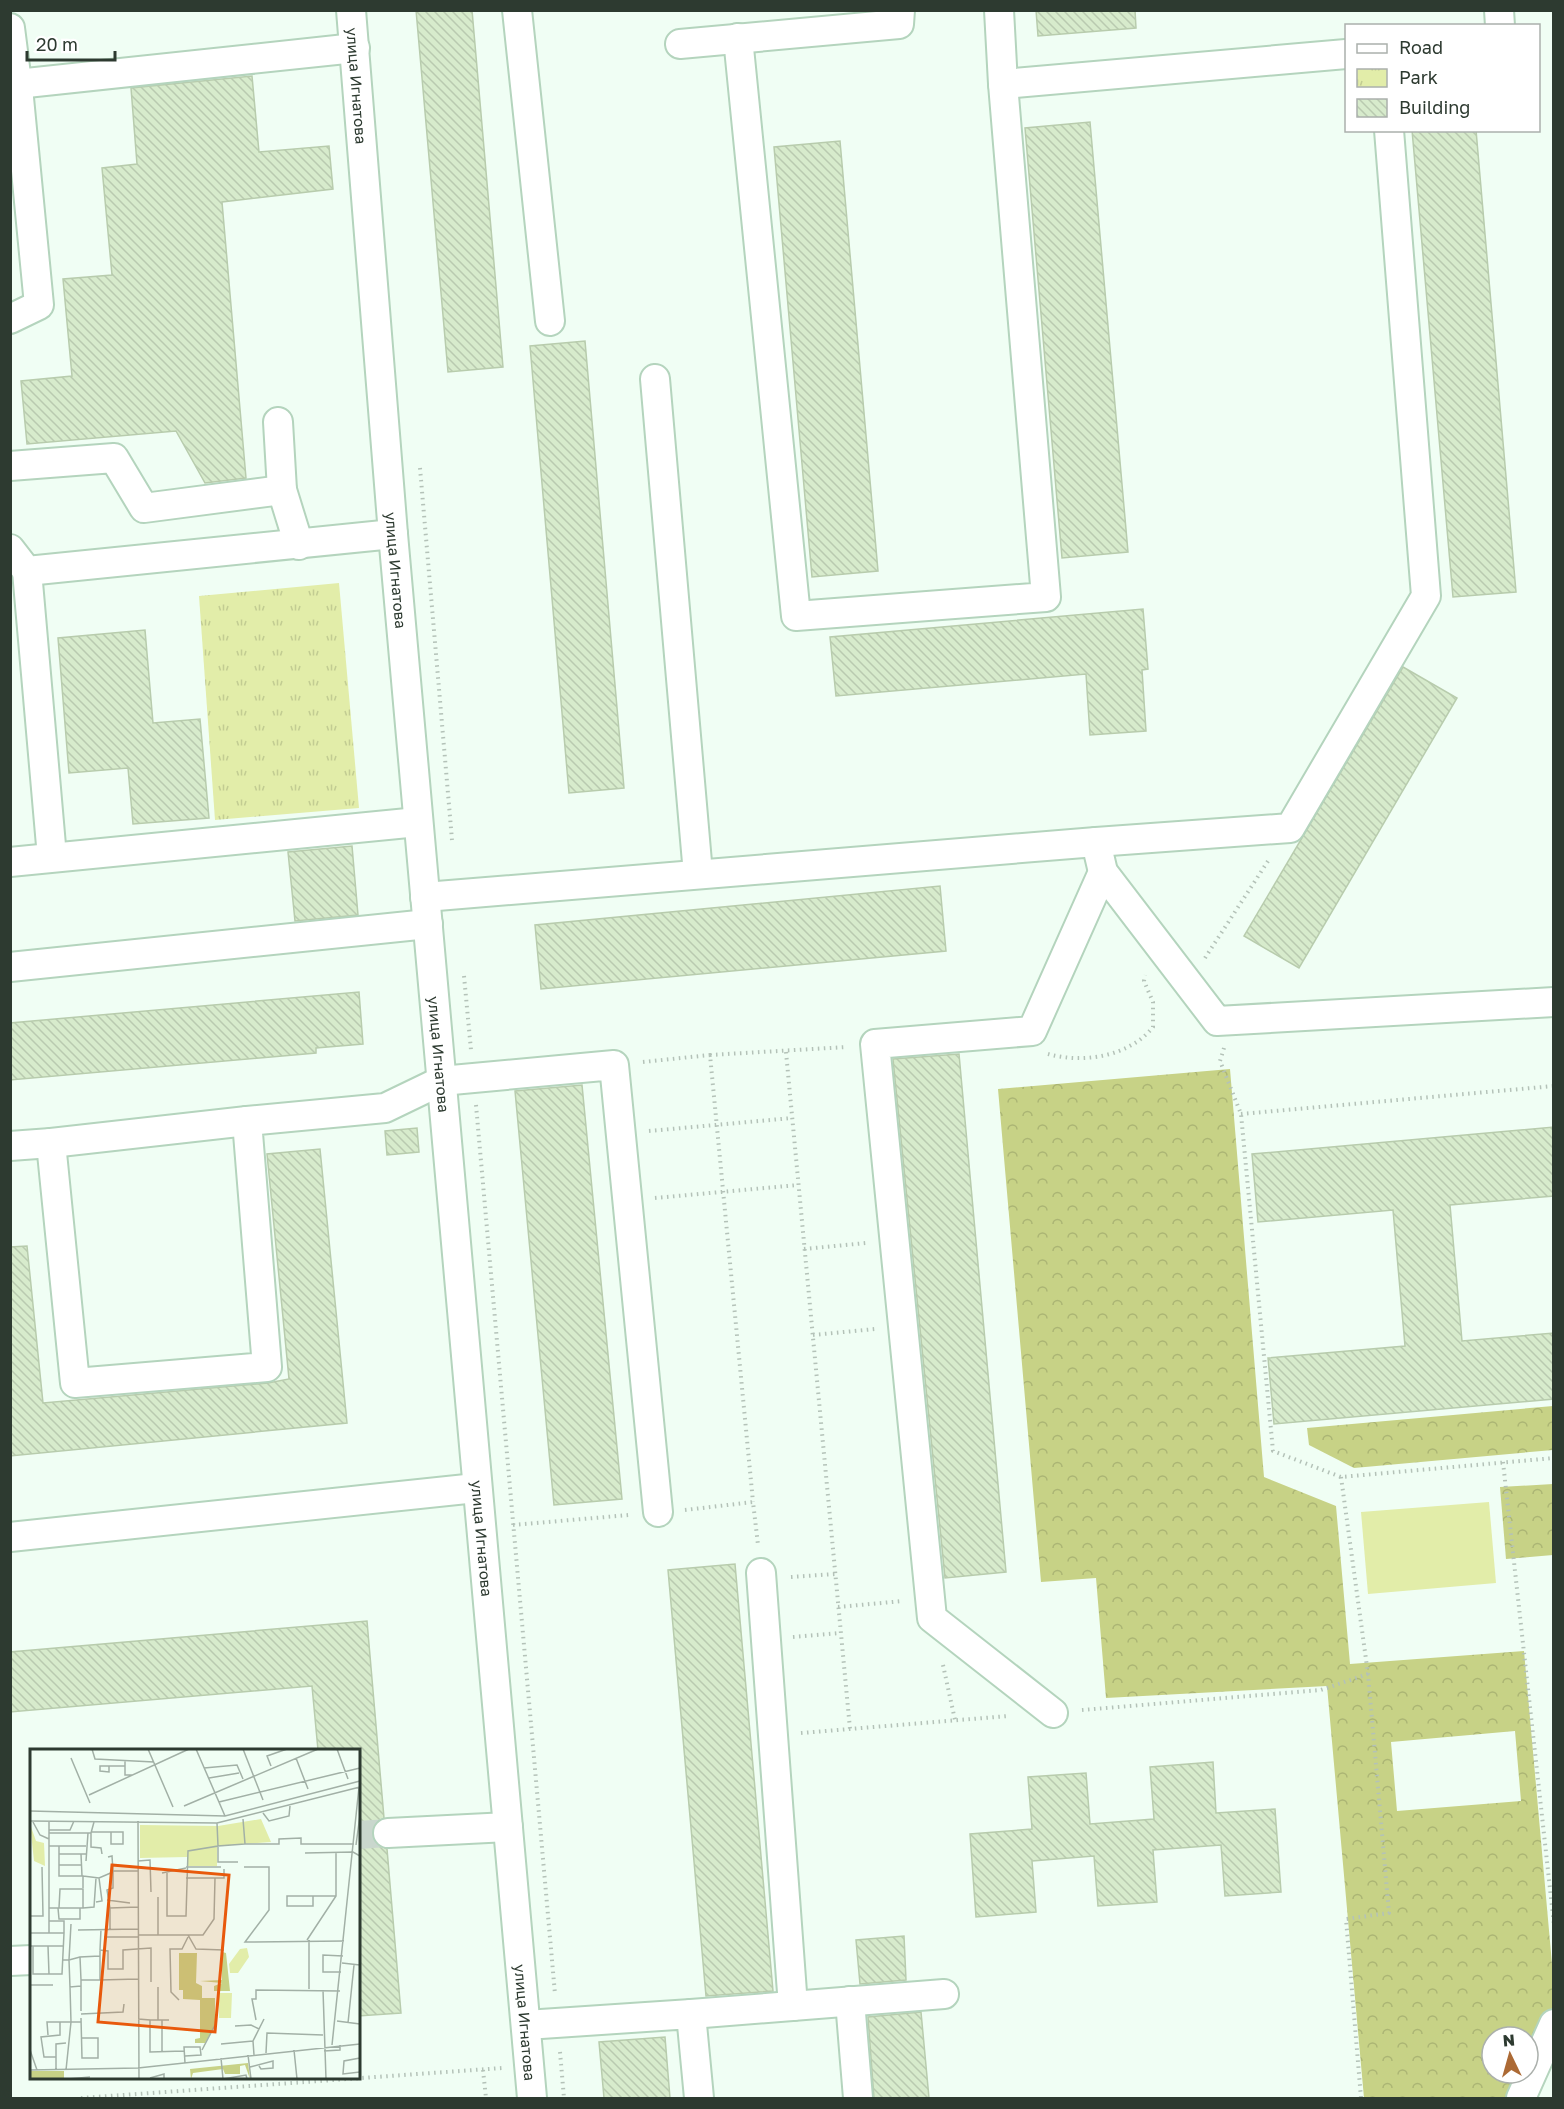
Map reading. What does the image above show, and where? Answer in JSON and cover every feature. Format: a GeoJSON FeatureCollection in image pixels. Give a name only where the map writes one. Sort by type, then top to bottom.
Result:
{"type":"FeatureCollection","features":[{"type":"Feature","properties":{"kind":"street","name":"улица Игнатова"},"geometry":{"type":"LineString","coordinates":[[351,10],[393,534],[532,2098]]}},
{"type":"Feature","properties":{"kind":"street"},"geometry":{"type":"LineString","coordinates":[[518,10],[550,321]]}},
{"type":"Feature","properties":{"kind":"street"},"geometry":{"type":"LineString","coordinates":[[680,44],[899,24],[900,10]]}},
{"type":"Feature","properties":{"kind":"street"},"geometry":{"type":"LineString","coordinates":[[738,39],[796,616],[1046,597],[1003,84],[999,10]]}},
{"type":"Feature","properties":{"kind":"street"},"geometry":{"type":"LineString","coordinates":[[10,28],[39,305],[10,319]]}},
{"type":"Feature","properties":{"kind":"street"},"geometry":{"type":"LineString","coordinates":[[16,95],[355,48]]}},
{"type":"Feature","properties":{"kind":"street"},"geometry":{"type":"LineString","coordinates":[[1003,84],[1345,54]]}},
{"type":"Feature","properties":{"kind":"street"},"geometry":{"type":"LineString","coordinates":[[10,968],[698,874],[1290,828],[1426,596],[1389,132]]}},
{"type":"Feature","properties":{"kind":"street"},"geometry":{"type":"LineString","coordinates":[[655,380],[698,874]]}},
{"type":"Feature","properties":{"kind":"street"},"geometry":{"type":"LineString","coordinates":[[278,422],[282,490],[299,545]]}},
{"type":"Feature","properties":{"kind":"street"},"geometry":{"type":"LineString","coordinates":[[10,466],[114,458],[144,508],[282,490]]}},
{"type":"Feature","properties":{"kind":"street"},"geometry":{"type":"LineString","coordinates":[[27,572],[393,534]]}},
{"type":"Feature","properties":{"kind":"street"},"geometry":{"type":"LineString","coordinates":[[10,549],[27,572],[52,857]]}},
{"type":"Feature","properties":{"kind":"street"},"geometry":{"type":"LineString","coordinates":[[10,862],[418,822]]}},
{"type":"Feature","properties":{"kind":"street"},"geometry":{"type":"LineString","coordinates":[[1096,842],[1103,872],[1217,1021],[1554,1002]]}},
{"type":"Feature","properties":{"kind":"street"},"geometry":{"type":"LineString","coordinates":[[1053,1713],[932,1618],[875,1044],[1032,1030],[1103,872]]}},
{"type":"Feature","properties":{"kind":"street"},"geometry":{"type":"LineString","coordinates":[[10,1146],[385,1108],[441,1081],[614,1065],[658,1512]]}},
{"type":"Feature","properties":{"kind":"street"},"geometry":{"type":"LineString","coordinates":[[51,1143],[75,1383],[267,1367],[247,1121]]}},
{"type":"Feature","properties":{"kind":"street"},"geometry":{"type":"LineString","coordinates":[[10,1537],[476,1488]]}},
{"type":"Feature","properties":{"kind":"street"},"geometry":{"type":"LineString","coordinates":[[762,1577],[793,2006]]}},
{"type":"Feature","properties":{"kind":"street"},"geometry":{"type":"LineString","coordinates":[[388,1833],[508,1827]]}},
{"type":"Feature","properties":{"kind":"street"},"geometry":{"type":"LineString","coordinates":[[10,1961],[30,1960]]}},
{"type":"Feature","properties":{"kind":"street"},"geometry":{"type":"LineString","coordinates":[[526,2025],[944,1994]]}},
{"type":"Feature","properties":{"kind":"street"},"geometry":{"type":"LineString","coordinates":[[850,2001],[858,2098]]}},
{"type":"Feature","properties":{"kind":"street"},"geometry":{"type":"LineString","coordinates":[[692,2014],[699,2098]]}},
{"type":"Feature","properties":{"kind":"street"},"geometry":{"type":"LineString","coordinates":[[1521,2098],[1554,2024]]}},
{"type":"Feature","properties":{"kind":"path"},"geometry":{"type":"LineString","coordinates":[[1188,985],[1290,828]]}},
{"type":"Feature","properties":{"kind":"path"},"geometry":{"type":"LineString","coordinates":[[1032,1030],[1035,1043],[1044,1053],[1057,1057],[1113,1054],[1132,1047],[1154,1027],[1153,1002],[1144,981],[1155,939]]}},
{"type":"Feature","properties":{"kind":"path"},"geometry":{"type":"LineString","coordinates":[[1232,1020],[1220,1061],[1241,1114],[1273,1451],[1341,1477],[1554,1458]]}},
{"type":"Feature","properties":{"kind":"path"},"geometry":{"type":"LineString","coordinates":[[614,1065],[710,1055],[786,1052],[875,1044]]}},
{"type":"Feature","properties":{"kind":"path"},"geometry":{"type":"LineString","coordinates":[[786,1052],[850,1729]]}},
{"type":"Feature","properties":{"kind":"path"},"geometry":{"type":"LineString","coordinates":[[710,1055],[762,1577],[835,1574]]}},
{"type":"Feature","properties":{"kind":"path"},"geometry":{"type":"LineString","coordinates":[[1241,1114],[1554,1086]]}},
{"type":"Feature","properties":{"kind":"path"},"geometry":{"type":"LineString","coordinates":[[621,1133],[792,1118]]}},
{"type":"Feature","properties":{"kind":"path"},"geometry":{"type":"LineString","coordinates":[[628,1201],[798,1185]]}},
{"type":"Feature","properties":{"kind":"path"},"geometry":{"type":"LineString","coordinates":[[804,1249],[895,1240]]}},
{"type":"Feature","properties":{"kind":"path"},"geometry":{"type":"LineString","coordinates":[[813,1335],[903,1326]]}},
{"type":"Feature","properties":{"kind":"path"},"geometry":{"type":"LineString","coordinates":[[1503,1462],[1554,1925]]}},
{"type":"Feature","properties":{"kind":"path"},"geometry":{"type":"LineString","coordinates":[[1341,1477],[1368,1674],[1389,1913],[1346,1919],[1361,2098]]}},
{"type":"Feature","properties":{"kind":"path"},"geometry":{"type":"LineString","coordinates":[[716,1507],[753,1502]]}},
{"type":"Feature","properties":{"kind":"path"},"geometry":{"type":"LineString","coordinates":[[513,1525],[658,1512]]}},
{"type":"Feature","properties":{"kind":"path"},"geometry":{"type":"LineString","coordinates":[[838,1607],[930,1599]]}},
{"type":"Feature","properties":{"kind":"path"},"geometry":{"type":"LineString","coordinates":[[766,1640],[840,1633]]}},
{"type":"Feature","properties":{"kind":"path"},"geometry":{"type":"LineString","coordinates":[[942,1663],[955,1720]]}},
{"type":"Feature","properties":{"kind":"path"},"geometry":{"type":"LineString","coordinates":[[360,2079],[529,2066],[561,2061]]}},
{"type":"Feature","properties":{"kind":"path"},"geometry":{"type":"LineString","coordinates":[[483,2070],[486,2098]]}},
{"type":"Feature","properties":{"kind":"path"},"geometry":{"type":"LineString","coordinates":[[81,2098],[354,2079]]}},
{"type":"Feature","properties":{"kind":"green space"},"geometry":{"type":"Polygon","coordinates":[[[339,583],[359,808],[215,820],[199,596],[339,583]]]}},
{"type":"Feature","properties":{"kind":"green space"},"geometry":{"type":"Polygon","coordinates":[[[1230,1069],[1264,1477],[1336,1506],[1350,1664],[1524,1651],[1553,1975],[1554,2009],[1540,2040],[1540,2025],[1480,2025],[1480,2085],[1520,2085],[1514,2098],[1364,2098],[1327,1686],[1106,1698],[1096,1578],[1041,1582],[998,1089],[1230,1069]],[[1515,1731],[1391,1742],[1397,1811],[1521,1801],[1515,1731]]]}},
{"type":"Feature","properties":{"kind":"green space"},"geometry":{"type":"Polygon","coordinates":[[[1553,1406],[1553,1450],[1354,1468],[1309,1445],[1307,1428],[1553,1406]]]}},
{"type":"Feature","properties":{"kind":"green space"},"geometry":{"type":"Polygon","coordinates":[[[1553,1484],[1553,1555],[1506,1559],[1500,1487],[1553,1484]]]}},
{"type":"Feature","properties":{"kind":"green space"},"geometry":{"type":"Polygon","coordinates":[[[1489,1502],[1496,1583],[1368,1594],[1361,1512],[1489,1502]]]}},
{"type":"Feature","properties":{"kind":"building"},"geometry":{"type":"Polygon","coordinates":[[[416,10],[472,10],[503,367],[448,372],[416,10]]]}},
{"type":"Feature","properties":{"kind":"building"},"geometry":{"type":"Polygon","coordinates":[[[1036,10],[1135,10],[1136,28],[1038,36],[1036,10]]]}},
{"type":"Feature","properties":{"kind":"building"},"geometry":{"type":"Polygon","coordinates":[[[252,76],[259,152],[329,146],[333,189],[222,202],[246,478],[205,483],[176,431],[27,444],[21,381],[72,376],[63,279],[112,275],[102,168],[137,164],[131,88],[252,76]]]}},
{"type":"Feature","properties":{"kind":"building"},"geometry":{"type":"Polygon","coordinates":[[[1090,122],[1128,552],[1062,558],[1025,128],[1090,122]]]}},
{"type":"Feature","properties":{"kind":"building"},"geometry":{"type":"Polygon","coordinates":[[[1412,132],[1476,132],[1516,592],[1453,597],[1412,132]]]}},
{"type":"Feature","properties":{"kind":"building"},"geometry":{"type":"Polygon","coordinates":[[[840,141],[878,571],[812,577],[774,147],[840,141]]]}},
{"type":"Feature","properties":{"kind":"building"},"geometry":{"type":"Polygon","coordinates":[[[585,341],[624,788],[569,793],[530,346],[585,341]]]}},
{"type":"Feature","properties":{"kind":"building"},"geometry":{"type":"Polygon","coordinates":[[[1143,609],[1148,669],[1142,670],[1146,731],[1090,735],[1086,674],[836,696],[830,637],[1143,609]]]}},
{"type":"Feature","properties":{"kind":"building"},"geometry":{"type":"Polygon","coordinates":[[[145,630],[153,723],[200,719],[209,818],[133,824],[128,768],[69,773],[58,638],[145,630]]]}},
{"type":"Feature","properties":{"kind":"building"},"geometry":{"type":"Polygon","coordinates":[[[1403,667],[1457,698],[1299,968],[1244,936],[1403,667]]]}},
{"type":"Feature","properties":{"kind":"building"},"geometry":{"type":"Polygon","coordinates":[[[352,846],[358,915],[295,921],[288,852],[352,846]]]}},
{"type":"Feature","properties":{"kind":"building"},"geometry":{"type":"Polygon","coordinates":[[[940,886],[946,951],[541,989],[535,925],[940,886]]]}},
{"type":"Feature","properties":{"kind":"building"},"geometry":{"type":"Polygon","coordinates":[[[359,992],[363,1044],[316,1048],[316,1053],[10,1080],[10,1023],[359,992]]]}},
{"type":"Feature","properties":{"kind":"building"},"geometry":{"type":"Polygon","coordinates":[[[959,1054],[1006,1572],[945,1578],[893,1059],[959,1054]]]}},
{"type":"Feature","properties":{"kind":"building"},"geometry":{"type":"Polygon","coordinates":[[[582,1085],[622,1499],[554,1505],[515,1091],[582,1085]]]}},
{"type":"Feature","properties":{"kind":"building"},"geometry":{"type":"Polygon","coordinates":[[[1554,1127],[1554,1196],[1450,1205],[1462,1341],[1554,1333],[1554,1399],[1274,1424],[1268,1358],[1405,1346],[1393,1210],[1258,1222],[1252,1154],[1554,1127]]]}},
{"type":"Feature","properties":{"kind":"building"},"geometry":{"type":"Polygon","coordinates":[[[417,1128],[419,1152],[387,1155],[385,1131],[417,1128]]]}},
{"type":"Feature","properties":{"kind":"building"},"geometry":{"type":"Polygon","coordinates":[[[320,1149],[347,1423],[10,1456],[10,1247],[27,1246],[43,1403],[268,1383],[289,1379],[267,1154],[320,1149]]]}},
{"type":"Feature","properties":{"kind":"building"},"geometry":{"type":"Polygon","coordinates":[[[735,1564],[773,1991],[706,1996],[668,1570],[735,1564]]]}},
{"type":"Feature","properties":{"kind":"building"},"geometry":{"type":"Polygon","coordinates":[[[367,1621],[384,1818],[374,1825],[372,1834],[375,1842],[387,1849],[401,2013],[360,2016],[360,1749],[318,1749],[312,1686],[10,1712],[10,1652],[367,1621]]]}},
{"type":"Feature","properties":{"kind":"building"},"geometry":{"type":"Polygon","coordinates":[[[1213,1762],[1216,1813],[1275,1809],[1281,1892],[1225,1896],[1221,1845],[1153,1850],[1157,1902],[1098,1906],[1094,1856],[1032,1861],[1036,1912],[976,1917],[970,1834],[1032,1829],[1028,1777],[1086,1773],[1090,1824],[1154,1819],[1150,1767],[1213,1762]]]}},
{"type":"Feature","properties":{"kind":"building"},"geometry":{"type":"Polygon","coordinates":[[[904,1936],[906,1980],[860,1984],[856,1940],[904,1936]]]}},
{"type":"Feature","properties":{"kind":"building"},"geometry":{"type":"Polygon","coordinates":[[[921,2012],[929,2098],[874,2098],[868,2017],[921,2012]]]}},
{"type":"Feature","properties":{"kind":"building"},"geometry":{"type":"Polygon","coordinates":[[[665,2037],[670,2098],[604,2098],[599,2042],[665,2037]]]}},
{"type":"Feature","properties":{"kind":"tunnel"},"geometry":{"type":"LineString","coordinates":[[360,1835],[388,1833]]}}]}
